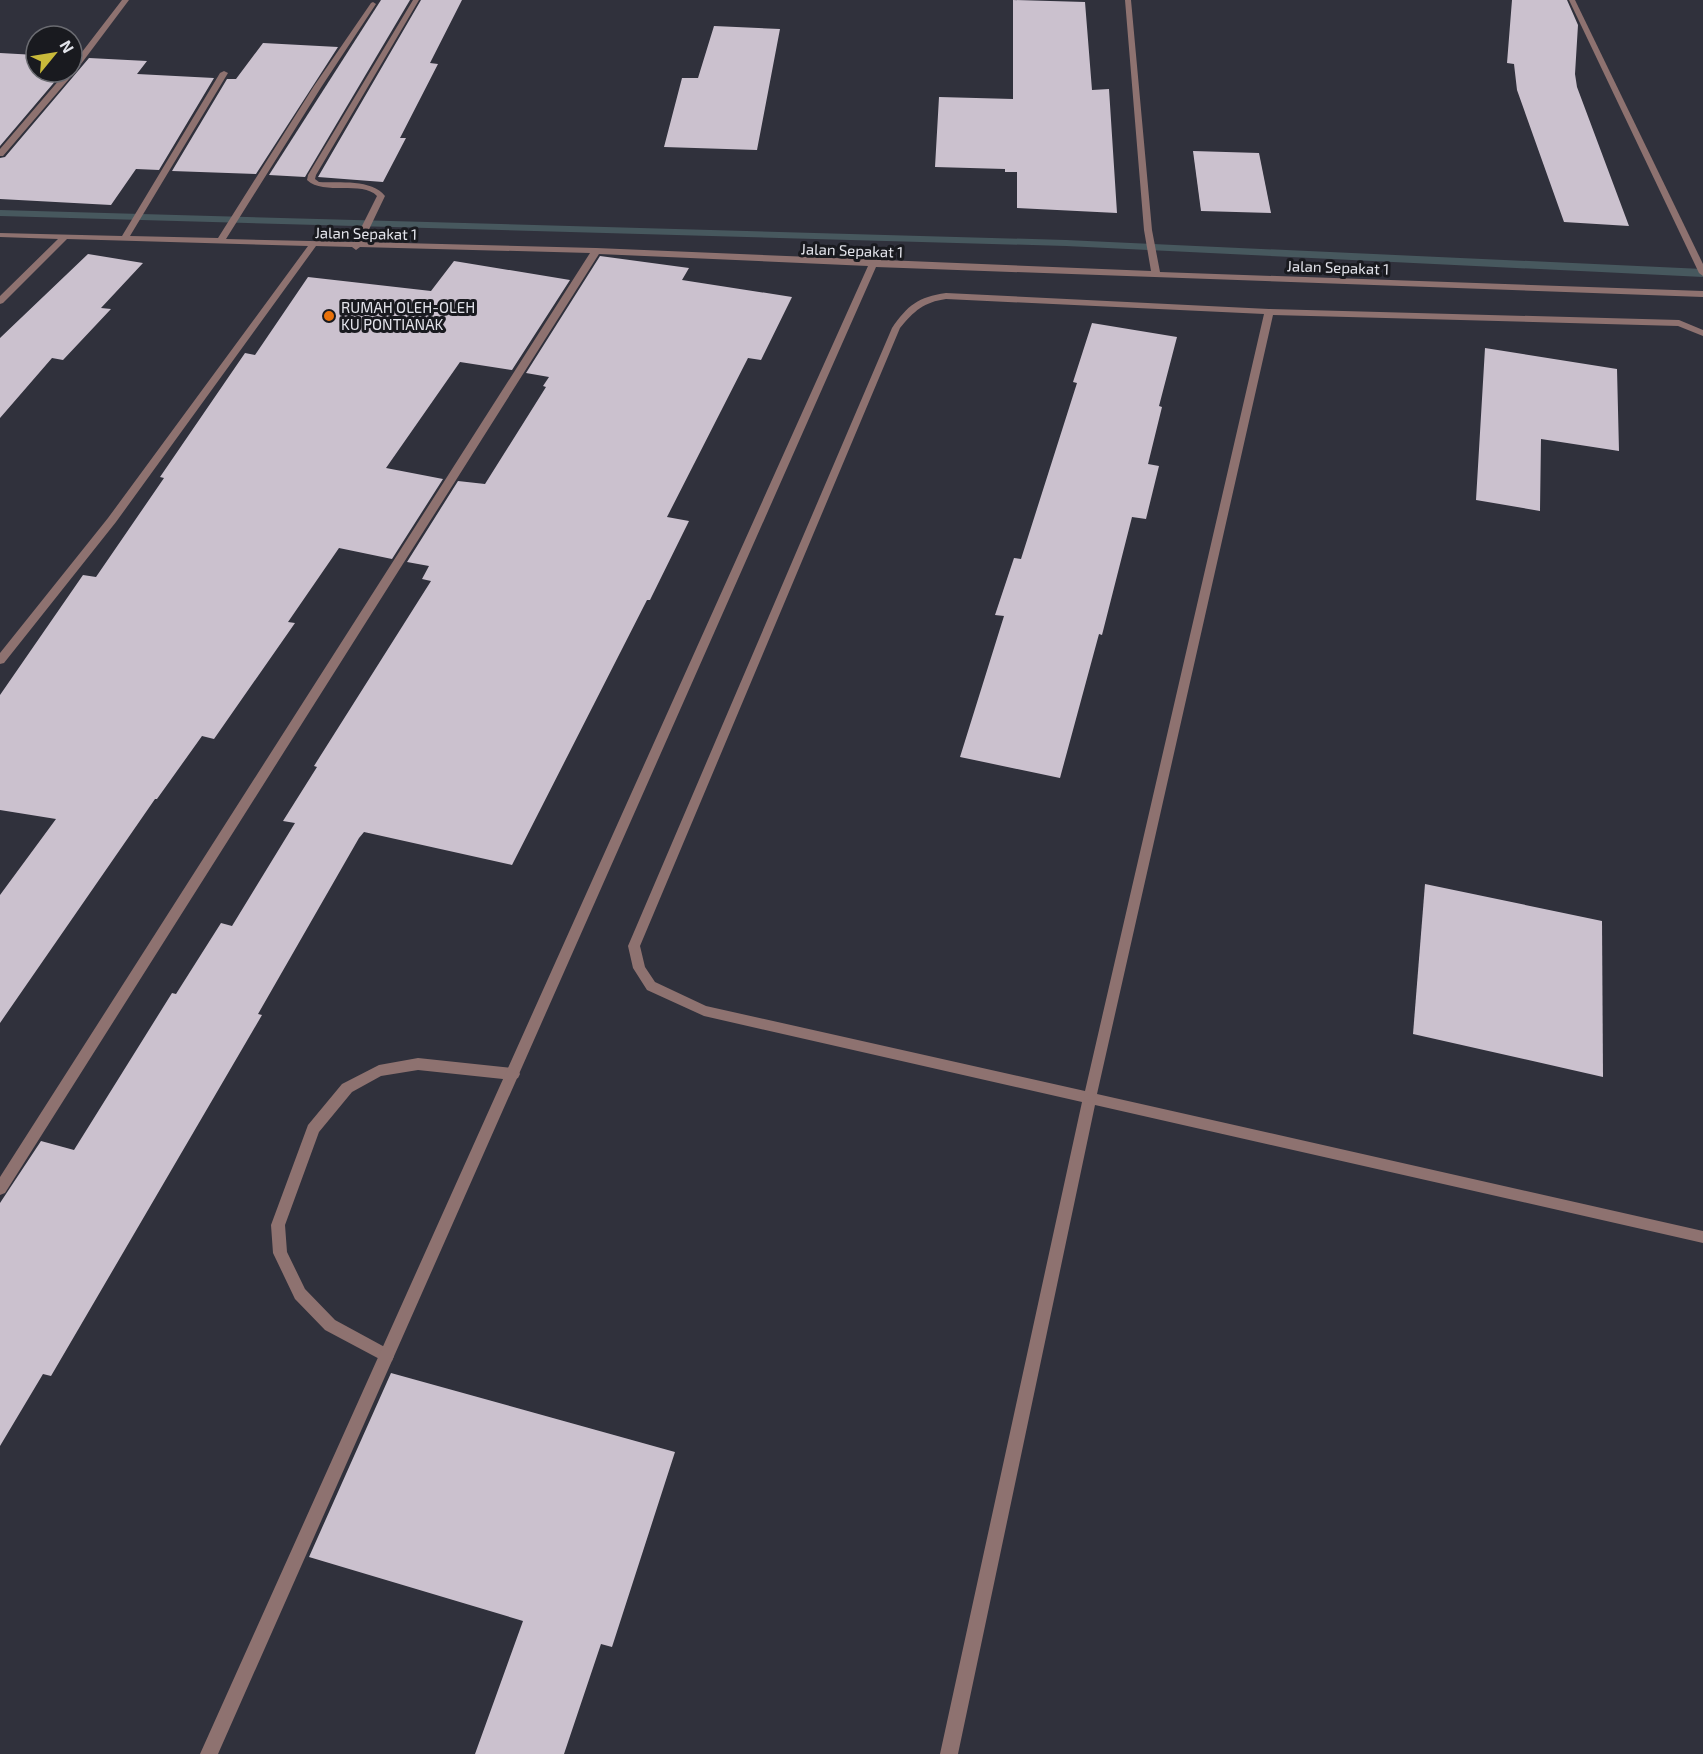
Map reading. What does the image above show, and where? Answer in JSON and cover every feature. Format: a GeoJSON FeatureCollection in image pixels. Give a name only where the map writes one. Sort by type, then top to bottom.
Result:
{"type":"FeatureCollection","features":[{"type":"Feature","properties":{"kind":"street"},"geometry":{"type":"LineString","coordinates":[[84,54],[126,0]]}},
{"type":"Feature","properties":{"kind":"street"},"geometry":{"type":"LineString","coordinates":[[356,247],[381,196],[377,191],[369,188],[316,184],[311,180],[312,175],[416,0]]}},
{"type":"Feature","properties":{"kind":"street"},"geometry":{"type":"LineString","coordinates":[[1128,0],[1148,230],[1156,274]]}},
{"type":"Feature","properties":{"kind":"street"},"geometry":{"type":"LineString","coordinates":[[1572,0],[1703,273]]}},
{"type":"Feature","properties":{"kind":"street"},"geometry":{"type":"LineString","coordinates":[[220,242],[373,4]]}},
{"type":"Feature","properties":{"kind":"street"},"geometry":{"type":"LineString","coordinates":[[124,239],[224,73]]}},
{"type":"Feature","properties":{"kind":"street"},"geometry":{"type":"LineString","coordinates":[[0,154],[60,84]]}},
{"type":"Feature","properties":{"kind":"street","name":"Jalan Sepakat 1"},"geometry":{"type":"LineString","coordinates":[[0,236],[356,247],[596,251],[873,264],[1703,294]]}},
{"type":"Feature","properties":{"kind":"street"},"geometry":{"type":"LineString","coordinates":[[0,301],[65,237]]}},
{"type":"Feature","properties":{"kind":"street"},"geometry":{"type":"LineString","coordinates":[[0,660],[112,520],[313,245]]}},
{"type":"Feature","properties":{"kind":"street"},"geometry":{"type":"LineString","coordinates":[[0,1189],[596,251]]}},
{"type":"Feature","properties":{"kind":"street"},"geometry":{"type":"LineString","coordinates":[[209,1754],[873,264]]}},
{"type":"Feature","properties":{"kind":"street"},"geometry":{"type":"LineString","coordinates":[[1703,333],[1679,323],[1269,312],[946,296],[930,298],[914,304],[896,328],[634,946],[639,968],[651,986],[704,1011],[1703,1237]]}},
{"type":"Feature","properties":{"kind":"street"},"geometry":{"type":"LineString","coordinates":[[949,1754],[1090,1098],[1269,312]]}},
{"type":"Feature","properties":{"kind":"street"},"geometry":{"type":"LineString","coordinates":[[387,1356],[330,1325],[300,1294],[280,1253],[278,1225],[313,1129],[347,1088],[379,1071],[418,1064],[513,1074]]}},
{"type":"Feature","properties":{"kind":"building"},"geometry":{"type":"Polygon","coordinates":[[[381,0],[410,0],[305,177],[269,175],[381,0]]]}},
{"type":"Feature","properties":{"kind":"building"},"geometry":{"type":"Polygon","coordinates":[[[421,0],[462,0],[430,63],[438,64],[400,138],[406,138],[383,182],[318,177],[421,0]]]}},
{"type":"Feature","properties":{"kind":"building"},"geometry":{"type":"Polygon","coordinates":[[[1013,0],[1085,2],[1092,90],[1109,89],[1117,213],[1017,208],[1017,172],[1005,172],[1005,169],[935,167],[939,97],[1013,99],[1013,0]]]}},
{"type":"Feature","properties":{"kind":"building"},"geometry":{"type":"Polygon","coordinates":[[[1512,0],[1567,0],[1578,25],[1575,74],[1577,87],[1629,226],[1564,222],[1517,90],[1514,64],[1507,63],[1512,0]]]}},
{"type":"Feature","properties":{"kind":"building"},"geometry":{"type":"Polygon","coordinates":[[[714,26],[780,29],[757,150],[664,147],[682,78],[698,78],[714,26]]]}},
{"type":"Feature","properties":{"kind":"building"},"geometry":{"type":"Polygon","coordinates":[[[263,43],[338,47],[256,174],[172,171],[227,79],[236,79],[263,43]]]}},
{"type":"Feature","properties":{"kind":"building"},"geometry":{"type":"Polygon","coordinates":[[[0,53],[24,54],[24,84],[53,84],[0,146],[0,53]]]}},
{"type":"Feature","properties":{"kind":"building"},"geometry":{"type":"Polygon","coordinates":[[[89,58],[147,61],[137,74],[214,78],[159,170],[136,169],[111,205],[0,199],[0,158],[5,157],[67,84],[84,84],[84,64],[89,58]]]}},
{"type":"Feature","properties":{"kind":"building"},"geometry":{"type":"Polygon","coordinates":[[[1193,151],[1259,153],[1271,213],[1201,211],[1193,151]]]}},
{"type":"Feature","properties":{"kind":"building"},"geometry":{"type":"Polygon","coordinates":[[[88,254],[143,263],[101,308],[111,309],[63,360],[52,358],[0,418],[0,338],[88,254]]]}},
{"type":"Feature","properties":{"kind":"building"},"geometry":{"type":"Polygon","coordinates":[[[600,256],[689,268],[682,280],[792,297],[761,360],[748,358],[667,517],[689,521],[650,600],[647,600],[512,865],[364,832],[359,838],[258,1014],[262,1015],[51,1376],[43,1374],[0,1446],[0,1203],[41,1141],[74,1150],[172,993],[176,994],[221,923],[232,926],[295,823],[283,821],[317,767],[314,766],[431,581],[422,579],[429,566],[407,562],[458,481],[485,484],[546,387],[543,386],[549,377],[526,373],[600,256]]]}},
{"type":"Feature","properties":{"kind":"building"},"geometry":{"type":"Polygon","coordinates":[[[454,261],[570,280],[512,370],[460,362],[386,468],[443,479],[392,559],[339,548],[288,622],[295,623],[214,739],[202,736],[155,799],[0,1023],[0,895],[56,819],[0,810],[0,695],[83,575],[96,577],[164,478],[160,477],[245,353],[255,355],[308,277],[431,291],[454,261]]]}},
{"type":"Feature","properties":{"kind":"building"},"geometry":{"type":"Polygon","coordinates":[[[1092,323],[1177,337],[1159,406],[1162,407],[1148,464],[1159,466],[1146,519],[1132,517],[1102,635],[1099,634],[1060,778],[960,757],[1004,616],[995,615],[1014,558],[1021,559],[1077,383],[1073,382],[1092,323]]]}},
{"type":"Feature","properties":{"kind":"building"},"geometry":{"type":"Polygon","coordinates":[[[1485,348],[1617,369],[1619,451],[1541,439],[1540,511],[1476,500],[1485,348]]]}},
{"type":"Feature","properties":{"kind":"building"},"geometry":{"type":"Polygon","coordinates":[[[1425,884],[1602,921],[1603,1077],[1413,1034],[1425,884]]]}},
{"type":"Feature","properties":{"kind":"building"},"geometry":{"type":"Polygon","coordinates":[[[391,1373],[675,1452],[612,1647],[601,1644],[564,1754],[475,1754],[523,1621],[309,1557],[391,1373]]]}},
{"type":"Feature","properties":{"kind":"waterway"},"geometry":{"type":"LineString","coordinates":[[0,213],[1066,243],[1703,273]]}},
{"type":"Feature","properties":{"kind":"place","name":"RUMAH OLEH-OLEH KU PONTIANAK"},"geometry":{"type":"Point","coordinates":[329,316]}}]}
